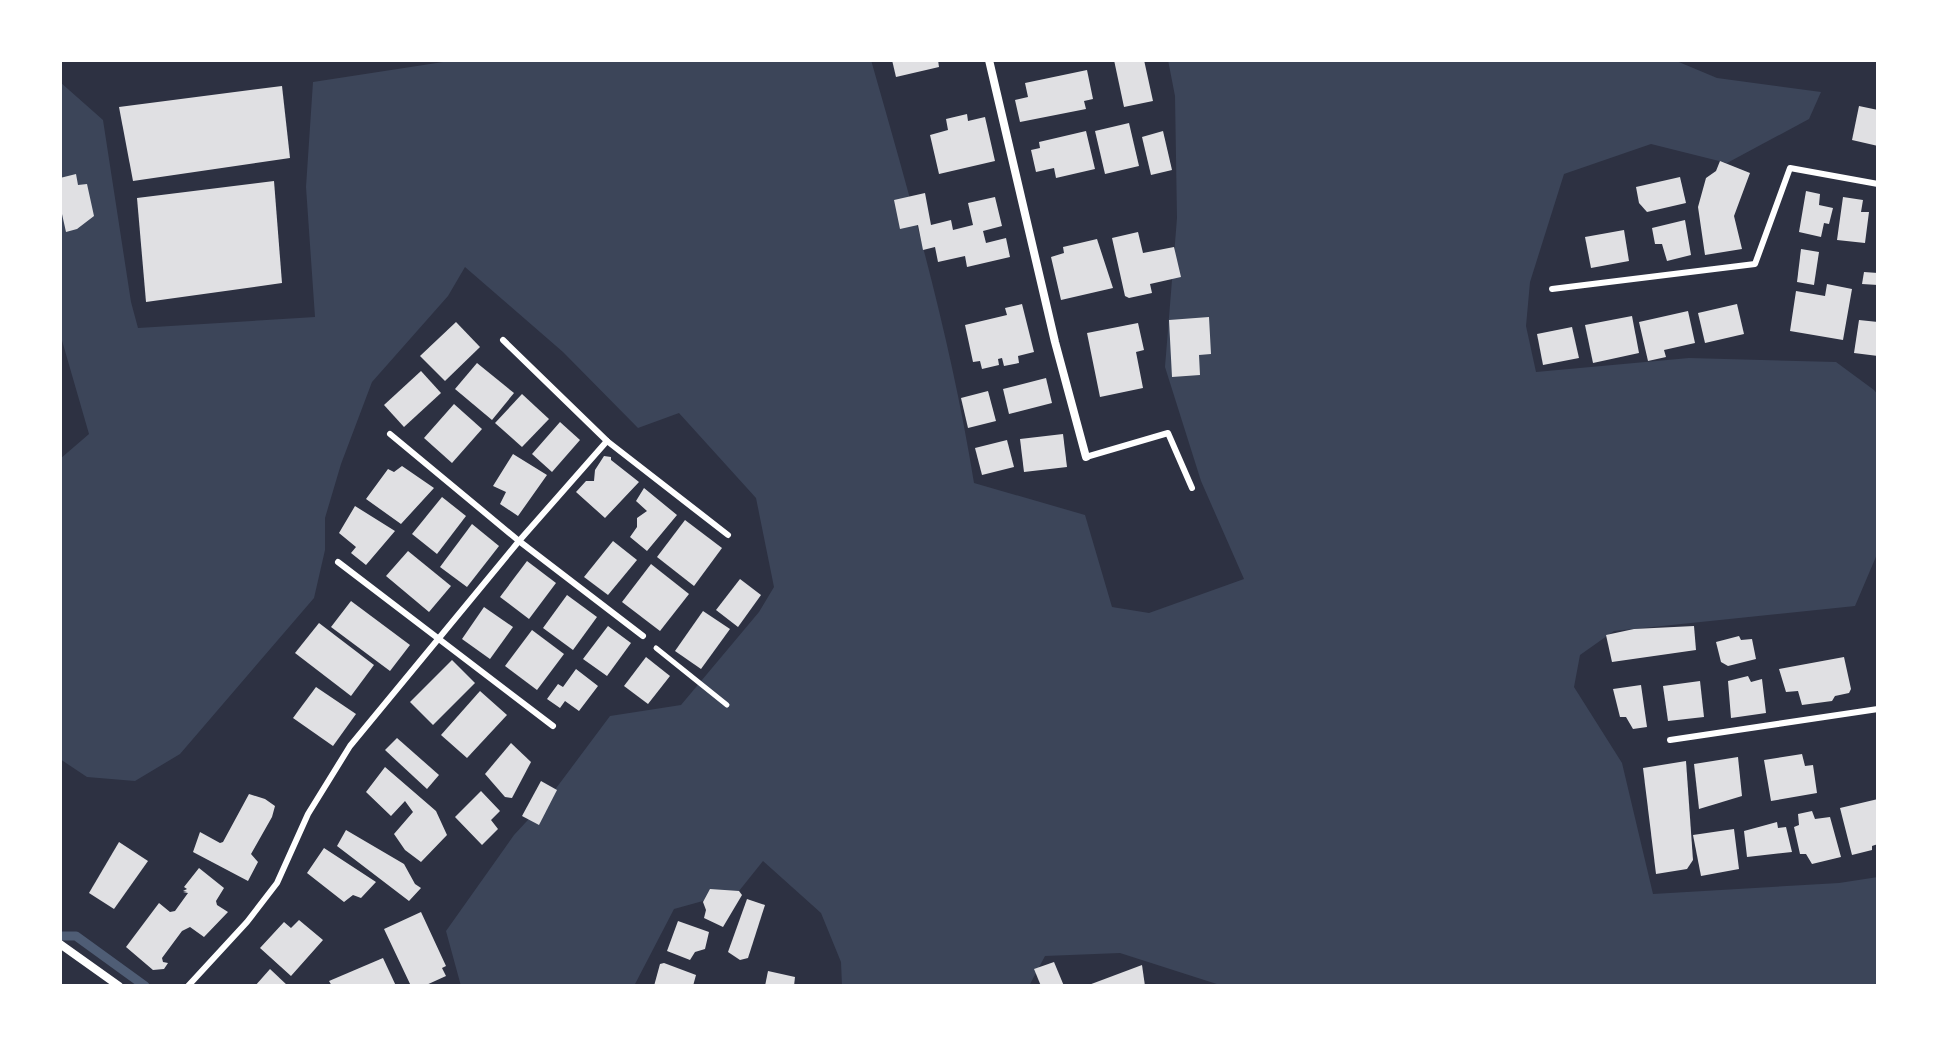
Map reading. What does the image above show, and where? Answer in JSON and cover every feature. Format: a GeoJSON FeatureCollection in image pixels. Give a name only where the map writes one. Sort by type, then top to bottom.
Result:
{"type":"FeatureCollection","features":[{"type":"Feature","properties":{"kind":"street"},"geometry":{"type":"LineString","coordinates":[[989,60],[1055,342],[1086,457]]}},
{"type":"Feature","properties":{"kind":"street"},"geometry":{"type":"LineString","coordinates":[[60,944],[119,986]]}},
{"type":"Feature","properties":{"kind":"lane"},"geometry":{"type":"LineString","coordinates":[[1552,289],[1755,264],[1790,168],[1878,184]]}},
{"type":"Feature","properties":{"kind":"lane"},"geometry":{"type":"LineString","coordinates":[[503,340],[607,441],[728,535]]}},
{"type":"Feature","properties":{"kind":"lane"},"geometry":{"type":"LineString","coordinates":[[1086,457],[1168,433],[1192,488]]}},
{"type":"Feature","properties":{"kind":"lane"},"geometry":{"type":"LineString","coordinates":[[390,434],[519,541],[643,636]]}},
{"type":"Feature","properties":{"kind":"lane"},"geometry":{"type":"LineString","coordinates":[[188,986],[247,922],[277,883],[308,814],[350,746],[519,541],[607,441]]}},
{"type":"Feature","properties":{"kind":"lane"},"geometry":{"type":"LineString","coordinates":[[338,562],[553,726]]}},
{"type":"Feature","properties":{"kind":"lane"},"geometry":{"type":"LineString","coordinates":[[1670,740],[1878,709]]}},
{"type":"Feature","properties":{"kind":"path"},"geometry":{"type":"LineString","coordinates":[[643,636],[727,705]]}},
{"type":"Feature","properties":{"kind":"shaded area"},"geometry":{"type":"Polygon","coordinates":[[[456,60],[871,60],[942,323],[974,483],[1085,515],[1112,607],[1149,613],[1244,579],[1201,481],[1165,367],[1177,218],[1175,96],[1168,60],[1674,60],[1717,78],[1821,92],[1809,119],[1727,163],[1651,144],[1564,174],[1530,282],[1526,326],[1536,372],[1689,358],[1836,362],[1878,395],[1878,552],[1855,606],[1614,631],[1580,655],[1574,687],[1622,763],[1653,894],[1839,883],[1878,877],[1878,986],[1223,986],[1120,953],[1045,956],[1029,986],[842,986],[841,962],[821,913],[763,861],[739,891],[674,909],[634,986],[461,986],[446,931],[514,835],[551,795],[610,716],[681,705],[759,612],[774,587],[756,498],[679,413],[638,428],[563,352],[465,267],[448,296],[372,382],[341,464],[325,518],[325,550],[314,598],[180,754],[135,781],[87,777],[60,759],[60,459],[89,434],[61,337],[60,82],[103,120],[131,302],[138,328],[315,317],[306,187],[313,82],[456,60]]]}},
{"type":"Feature","properties":{"kind":"building"},"geometry":{"type":"Polygon","coordinates":[[[892,60],[938,60],[939,67],[896,77],[892,60]]]}},
{"type":"Feature","properties":{"kind":"building"},"geometry":{"type":"Polygon","coordinates":[[[1114,60],[1144,60],[1153,101],[1124,107],[1114,60]]]}},
{"type":"Feature","properties":{"kind":"building"},"geometry":{"type":"Polygon","coordinates":[[[1087,70],[1093,99],[1084,101],[1086,109],[1020,122],[1015,100],[1028,97],[1025,83],[1087,70]]]}},
{"type":"Feature","properties":{"kind":"building"},"geometry":{"type":"Polygon","coordinates":[[[282,86],[290,158],[133,181],[119,107],[282,86]]]}},
{"type":"Feature","properties":{"kind":"building"},"geometry":{"type":"Polygon","coordinates":[[[1859,106],[1878,110],[1878,146],[1852,140],[1859,106]]]}},
{"type":"Feature","properties":{"kind":"building"},"geometry":{"type":"Polygon","coordinates":[[[967,114],[968,121],[985,117],[995,161],[939,174],[930,135],[948,130],[946,119],[967,114]]]}},
{"type":"Feature","properties":{"kind":"building"},"geometry":{"type":"Polygon","coordinates":[[[1129,123],[1139,166],[1105,174],[1095,131],[1129,123]]]}},
{"type":"Feature","properties":{"kind":"building"},"geometry":{"type":"Polygon","coordinates":[[[1086,131],[1095,169],[1056,178],[1054,168],[1036,172],[1031,150],[1040,148],[1039,142],[1086,131]]]}},
{"type":"Feature","properties":{"kind":"building"},"geometry":{"type":"Polygon","coordinates":[[[1163,131],[1172,170],[1151,175],[1142,137],[1163,131]]]}},
{"type":"Feature","properties":{"kind":"building"},"geometry":{"type":"Polygon","coordinates":[[[1720,161],[1750,173],[1734,216],[1742,249],[1705,255],[1698,207],[1706,178],[1716,171],[1720,161]]]}},
{"type":"Feature","properties":{"kind":"building"},"geometry":{"type":"Polygon","coordinates":[[[76,174],[78,185],[87,184],[94,216],[77,229],[66,232],[60,205],[60,178],[76,174]]]}},
{"type":"Feature","properties":{"kind":"building"},"geometry":{"type":"Polygon","coordinates":[[[1680,177],[1686,203],[1647,212],[1639,203],[1636,187],[1680,177]]]}},
{"type":"Feature","properties":{"kind":"building"},"geometry":{"type":"Polygon","coordinates":[[[274,181],[282,283],[146,302],[137,198],[274,181]]]}},
{"type":"Feature","properties":{"kind":"building"},"geometry":{"type":"Polygon","coordinates":[[[1806,191],[1820,194],[1819,205],[1833,208],[1829,224],[1824,223],[1821,237],[1799,232],[1806,191]]]}},
{"type":"Feature","properties":{"kind":"building"},"geometry":{"type":"Polygon","coordinates":[[[925,193],[931,225],[951,220],[953,230],[973,225],[968,203],[995,197],[1002,226],[983,231],[986,243],[1006,238],[1010,257],[967,267],[965,256],[938,262],[935,247],[923,250],[918,225],[900,229],[894,200],[925,193]]]}},
{"type":"Feature","properties":{"kind":"building"},"geometry":{"type":"Polygon","coordinates":[[[1843,197],[1863,200],[1861,212],[1869,212],[1865,243],[1837,240],[1843,197]]]}},
{"type":"Feature","properties":{"kind":"building"},"geometry":{"type":"Polygon","coordinates":[[[1685,220],[1691,255],[1667,261],[1662,244],[1655,244],[1652,228],[1685,220]]]}},
{"type":"Feature","properties":{"kind":"building"},"geometry":{"type":"Polygon","coordinates":[[[1624,230],[1629,261],[1591,268],[1585,237],[1624,230]]]}},
{"type":"Feature","properties":{"kind":"building"},"geometry":{"type":"Polygon","coordinates":[[[1138,232],[1143,253],[1174,247],[1181,277],[1150,284],[1152,293],[1129,298],[1125,296],[1112,238],[1138,232]]]}},
{"type":"Feature","properties":{"kind":"building"},"geometry":{"type":"Polygon","coordinates":[[[1097,239],[1113,288],[1061,300],[1051,257],[1064,253],[1063,247],[1097,239]]]}},
{"type":"Feature","properties":{"kind":"building"},"geometry":{"type":"Polygon","coordinates":[[[1801,249],[1819,252],[1814,285],[1797,282],[1801,249]]]}},
{"type":"Feature","properties":{"kind":"building"},"geometry":{"type":"Polygon","coordinates":[[[1864,272],[1878,273],[1878,285],[1862,284],[1864,272]]]}},
{"type":"Feature","properties":{"kind":"building"},"geometry":{"type":"Polygon","coordinates":[[[1827,284],[1852,289],[1843,340],[1790,331],[1796,291],[1825,296],[1827,284]]]}},
{"type":"Feature","properties":{"kind":"building"},"geometry":{"type":"Polygon","coordinates":[[[1022,304],[1034,352],[1018,356],[1019,363],[1004,366],[1002,358],[998,359],[999,365],[982,369],[980,361],[973,362],[965,325],[1007,315],[1005,308],[1022,304]]]}},
{"type":"Feature","properties":{"kind":"building"},"geometry":{"type":"Polygon","coordinates":[[[1737,304],[1744,334],[1705,343],[1698,313],[1737,304]]]}},
{"type":"Feature","properties":{"kind":"building"},"geometry":{"type":"Polygon","coordinates":[[[1688,311],[1695,343],[1664,350],[1666,357],[1648,361],[1639,322],[1688,311]]]}},
{"type":"Feature","properties":{"kind":"building"},"geometry":{"type":"Polygon","coordinates":[[[1632,316],[1639,353],[1593,363],[1585,325],[1632,316]]]}},
{"type":"Feature","properties":{"kind":"building"},"geometry":{"type":"Polygon","coordinates":[[[1209,317],[1211,354],[1199,355],[1200,375],[1172,377],[1169,320],[1209,317]]]}},
{"type":"Feature","properties":{"kind":"building"},"geometry":{"type":"Polygon","coordinates":[[[1859,320],[1878,322],[1878,356],[1854,353],[1859,320]]]}},
{"type":"Feature","properties":{"kind":"building"},"geometry":{"type":"Polygon","coordinates":[[[456,322],[480,347],[445,381],[420,356],[456,322]]]}},
{"type":"Feature","properties":{"kind":"building"},"geometry":{"type":"Polygon","coordinates":[[[1138,323],[1144,350],[1136,352],[1143,388],[1100,397],[1087,333],[1138,323]]]}},
{"type":"Feature","properties":{"kind":"building"},"geometry":{"type":"Polygon","coordinates":[[[1572,327],[1579,358],[1543,365],[1537,334],[1572,327]]]}},
{"type":"Feature","properties":{"kind":"building"},"geometry":{"type":"Polygon","coordinates":[[[477,363],[514,393],[492,420],[455,389],[477,363]]]}},
{"type":"Feature","properties":{"kind":"building"},"geometry":{"type":"Polygon","coordinates":[[[421,371],[441,393],[404,427],[384,405],[421,371]]]}},
{"type":"Feature","properties":{"kind":"building"},"geometry":{"type":"Polygon","coordinates":[[[1046,378],[1052,403],[1009,414],[1003,389],[1046,378]]]}},
{"type":"Feature","properties":{"kind":"building"},"geometry":{"type":"Polygon","coordinates":[[[988,391],[996,421],[968,428],[961,398],[988,391]]]}},
{"type":"Feature","properties":{"kind":"building"},"geometry":{"type":"Polygon","coordinates":[[[522,394],[549,419],[522,447],[495,423],[522,394]]]}},
{"type":"Feature","properties":{"kind":"building"},"geometry":{"type":"Polygon","coordinates":[[[454,404],[482,429],[452,463],[424,438],[454,404]]]}},
{"type":"Feature","properties":{"kind":"building"},"geometry":{"type":"Polygon","coordinates":[[[560,422],[580,440],[552,472],[532,454],[560,422]]]}},
{"type":"Feature","properties":{"kind":"building"},"geometry":{"type":"Polygon","coordinates":[[[1063,434],[1067,467],[1024,472],[1020,439],[1063,434]]]}},
{"type":"Feature","properties":{"kind":"building"},"geometry":{"type":"Polygon","coordinates":[[[1007,440],[1014,467],[982,475],[975,448],[1007,440]]]}},
{"type":"Feature","properties":{"kind":"building"},"geometry":{"type":"Polygon","coordinates":[[[513,454],[547,475],[518,516],[500,504],[506,492],[493,486],[513,454]]]}},
{"type":"Feature","properties":{"kind":"building"},"geometry":{"type":"Polygon","coordinates":[[[604,456],[611,457],[639,482],[605,518],[576,492],[586,481],[594,481],[595,470],[604,456]]]}},
{"type":"Feature","properties":{"kind":"building"},"geometry":{"type":"Polygon","coordinates":[[[402,466],[434,488],[401,524],[366,499],[388,469],[394,472],[402,466]]]}},
{"type":"Feature","properties":{"kind":"building"},"geometry":{"type":"Polygon","coordinates":[[[644,488],[677,515],[647,551],[630,537],[637,527],[637,518],[647,511],[636,501],[644,488]]]}},
{"type":"Feature","properties":{"kind":"building"},"geometry":{"type":"Polygon","coordinates":[[[442,497],[466,516],[437,554],[412,534],[442,497]]]}},
{"type":"Feature","properties":{"kind":"building"},"geometry":{"type":"Polygon","coordinates":[[[355,506],[395,531],[366,565],[351,553],[356,547],[339,533],[355,506]]]}},
{"type":"Feature","properties":{"kind":"building"},"geometry":{"type":"Polygon","coordinates":[[[685,520],[722,548],[694,586],[657,557],[685,520]]]}},
{"type":"Feature","properties":{"kind":"building"},"geometry":{"type":"Polygon","coordinates":[[[472,524],[499,546],[467,587],[440,567],[472,524]]]}},
{"type":"Feature","properties":{"kind":"building"},"geometry":{"type":"Polygon","coordinates":[[[613,541],[637,560],[608,595],[584,577],[613,541]]]}},
{"type":"Feature","properties":{"kind":"building"},"geometry":{"type":"Polygon","coordinates":[[[408,551],[451,586],[429,612],[386,576],[408,551]]]}},
{"type":"Feature","properties":{"kind":"building"},"geometry":{"type":"Polygon","coordinates":[[[527,561],[556,583],[529,619],[500,597],[527,561]]]}},
{"type":"Feature","properties":{"kind":"building"},"geometry":{"type":"Polygon","coordinates":[[[651,564],[689,594],[660,631],[622,602],[651,564]]]}},
{"type":"Feature","properties":{"kind":"building"},"geometry":{"type":"Polygon","coordinates":[[[740,579],[761,595],[738,627],[716,610],[740,579]]]}},
{"type":"Feature","properties":{"kind":"building"},"geometry":{"type":"Polygon","coordinates":[[[567,595],[597,617],[573,650],[543,628],[567,595]]]}},
{"type":"Feature","properties":{"kind":"building"},"geometry":{"type":"Polygon","coordinates":[[[351,601],[410,645],[390,671],[331,627],[351,601]]]}},
{"type":"Feature","properties":{"kind":"building"},"geometry":{"type":"Polygon","coordinates":[[[484,607],[513,627],[490,659],[462,639],[484,607]]]}},
{"type":"Feature","properties":{"kind":"building"},"geometry":{"type":"Polygon","coordinates":[[[703,611],[730,629],[701,669],[675,651],[703,611]]]}},
{"type":"Feature","properties":{"kind":"building"},"geometry":{"type":"Polygon","coordinates":[[[319,623],[374,665],[351,696],[295,653],[319,623]]]}},
{"type":"Feature","properties":{"kind":"building"},"geometry":{"type":"Polygon","coordinates":[[[608,626],[631,643],[607,676],[583,659],[608,626]]]}},
{"type":"Feature","properties":{"kind":"building"},"geometry":{"type":"Polygon","coordinates":[[[1694,626],[1696,650],[1612,662],[1606,635],[1634,629],[1694,626]]]}},
{"type":"Feature","properties":{"kind":"building"},"geometry":{"type":"Polygon","coordinates":[[[532,630],[564,654],[537,690],[505,666],[532,630]]]}},
{"type":"Feature","properties":{"kind":"building"},"geometry":{"type":"Polygon","coordinates":[[[1739,636],[1741,640],[1752,639],[1756,659],[1728,666],[1721,662],[1716,642],[1739,636]]]}},
{"type":"Feature","properties":{"kind":"building"},"geometry":{"type":"Polygon","coordinates":[[[646,657],[670,676],[648,704],[624,686],[646,657]]]}},
{"type":"Feature","properties":{"kind":"building"},"geometry":{"type":"Polygon","coordinates":[[[1844,657],[1851,689],[1849,693],[1835,696],[1832,701],[1802,705],[1798,691],[1786,692],[1779,669],[1844,657]]]}},
{"type":"Feature","properties":{"kind":"building"},"geometry":{"type":"Polygon","coordinates":[[[452,660],[475,683],[433,725],[410,702],[452,660]]]}},
{"type":"Feature","properties":{"kind":"building"},"geometry":{"type":"Polygon","coordinates":[[[576,669],[598,686],[579,711],[565,701],[560,708],[547,699],[558,684],[563,687],[576,669]]]}},
{"type":"Feature","properties":{"kind":"building"},"geometry":{"type":"Polygon","coordinates":[[[1748,676],[1751,682],[1762,679],[1766,713],[1731,718],[1728,681],[1748,676]]]}},
{"type":"Feature","properties":{"kind":"building"},"geometry":{"type":"Polygon","coordinates":[[[1700,681],[1704,717],[1668,721],[1663,686],[1700,681]]]}},
{"type":"Feature","properties":{"kind":"building"},"geometry":{"type":"Polygon","coordinates":[[[1641,685],[1647,727],[1633,729],[1626,717],[1620,717],[1613,689],[1641,685]]]}},
{"type":"Feature","properties":{"kind":"building"},"geometry":{"type":"Polygon","coordinates":[[[316,687],[356,714],[333,746],[293,718],[316,687]]]}},
{"type":"Feature","properties":{"kind":"building"},"geometry":{"type":"Polygon","coordinates":[[[480,691],[507,715],[467,758],[441,735],[480,691]]]}},
{"type":"Feature","properties":{"kind":"building"},"geometry":{"type":"Polygon","coordinates":[[[397,738],[439,775],[427,789],[385,750],[397,738]]]}},
{"type":"Feature","properties":{"kind":"building"},"geometry":{"type":"Polygon","coordinates":[[[511,743],[531,762],[512,798],[505,797],[485,774],[511,743]]]}},
{"type":"Feature","properties":{"kind":"building"},"geometry":{"type":"Polygon","coordinates":[[[1802,754],[1805,766],[1813,765],[1817,793],[1771,801],[1764,760],[1802,754]]]}},
{"type":"Feature","properties":{"kind":"building"},"geometry":{"type":"Polygon","coordinates":[[[1738,757],[1742,796],[1699,809],[1694,764],[1738,757]]]}},
{"type":"Feature","properties":{"kind":"building"},"geometry":{"type":"Polygon","coordinates":[[[1686,761],[1693,860],[1687,869],[1656,874],[1643,768],[1686,761]]]}},
{"type":"Feature","properties":{"kind":"building"},"geometry":{"type":"Polygon","coordinates":[[[385,767],[436,811],[447,835],[421,862],[405,850],[394,834],[413,812],[405,801],[391,816],[366,792],[385,767]]]}},
{"type":"Feature","properties":{"kind":"building"},"geometry":{"type":"Polygon","coordinates":[[[541,781],[557,790],[539,825],[522,816],[541,781]]]}},
{"type":"Feature","properties":{"kind":"building"},"geometry":{"type":"Polygon","coordinates":[[[481,791],[500,811],[491,820],[498,829],[482,845],[455,817],[481,791]]]}},
{"type":"Feature","properties":{"kind":"building"},"geometry":{"type":"Polygon","coordinates":[[[249,794],[275,806],[251,854],[258,862],[248,881],[193,852],[200,832],[223,842],[249,794]]]}},
{"type":"Feature","properties":{"kind":"building"},"geometry":{"type":"Polygon","coordinates":[[[1878,799],[1878,844],[1872,846],[1872,850],[1852,855],[1840,808],[1878,799]]]}},
{"type":"Feature","properties":{"kind":"building"},"geometry":{"type":"Polygon","coordinates":[[[1812,811],[1815,819],[1830,817],[1841,857],[1812,864],[1806,854],[1800,854],[1794,827],[1799,825],[1798,814],[1812,811]]]}},
{"type":"Feature","properties":{"kind":"building"},"geometry":{"type":"Polygon","coordinates":[[[1777,822],[1778,828],[1786,827],[1792,852],[1747,857],[1744,831],[1777,822]]]}},
{"type":"Feature","properties":{"kind":"building"},"geometry":{"type":"Polygon","coordinates":[[[1734,829],[1739,869],[1701,876],[1693,835],[1734,829]]]}},
{"type":"Feature","properties":{"kind":"building"},"geometry":{"type":"Polygon","coordinates":[[[346,830],[404,864],[415,884],[421,888],[409,901],[337,846],[346,830]]]}},
{"type":"Feature","properties":{"kind":"building"},"geometry":{"type":"Polygon","coordinates":[[[119,842],[148,861],[114,909],[89,893],[119,842]]]}},
{"type":"Feature","properties":{"kind":"building"},"geometry":{"type":"Polygon","coordinates":[[[324,848],[376,882],[361,898],[353,895],[344,902],[307,873],[324,848]]]}},
{"type":"Feature","properties":{"kind":"building"},"geometry":{"type":"Polygon","coordinates":[[[199,868],[224,888],[216,901],[228,912],[204,937],[190,927],[182,931],[162,958],[163,962],[168,963],[164,969],[153,970],[126,947],[159,903],[170,912],[175,911],[188,893],[183,892],[187,891],[183,891],[187,889],[184,887],[199,868]]]}},
{"type":"Feature","properties":{"kind":"building"},"geometry":{"type":"Polygon","coordinates":[[[710,889],[739,891],[742,895],[723,927],[704,918],[706,910],[703,902],[710,889]]]}},
{"type":"Feature","properties":{"kind":"building"},"geometry":{"type":"Polygon","coordinates":[[[747,899],[765,905],[748,958],[740,960],[728,952],[747,899]]]}},
{"type":"Feature","properties":{"kind":"building"},"geometry":{"type":"Polygon","coordinates":[[[421,912],[446,966],[442,968],[446,976],[424,986],[411,986],[384,929],[421,912]]]}},
{"type":"Feature","properties":{"kind":"building"},"geometry":{"type":"Polygon","coordinates":[[[299,920],[323,940],[291,976],[260,948],[284,922],[291,928],[299,920]]]}},
{"type":"Feature","properties":{"kind":"building"},"geometry":{"type":"Polygon","coordinates":[[[678,921],[709,932],[705,949],[695,952],[690,960],[667,951],[678,921]]]}},
{"type":"Feature","properties":{"kind":"building"},"geometry":{"type":"Polygon","coordinates":[[[383,958],[396,986],[332,986],[329,981],[383,958]]]}},
{"type":"Feature","properties":{"kind":"building"},"geometry":{"type":"Polygon","coordinates":[[[1054,962],[1064,986],[1041,986],[1034,969],[1054,962]]]}},
{"type":"Feature","properties":{"kind":"building"},"geometry":{"type":"Polygon","coordinates":[[[660,964],[696,975],[693,986],[654,986],[660,964]]]}},
{"type":"Feature","properties":{"kind":"building"},"geometry":{"type":"Polygon","coordinates":[[[1142,965],[1145,986],[1086,986],[1142,965]]]}},
{"type":"Feature","properties":{"kind":"building"},"geometry":{"type":"Polygon","coordinates":[[[270,969],[288,986],[255,986],[270,969]]]}},
{"type":"Feature","properties":{"kind":"building"},"geometry":{"type":"Polygon","coordinates":[[[768,971],[795,977],[794,986],[765,986],[768,971]]]}},
{"type":"Feature","properties":{"kind":"waterway"},"geometry":{"type":"LineString","coordinates":[[60,936],[76,936],[145,986]]}}]}
